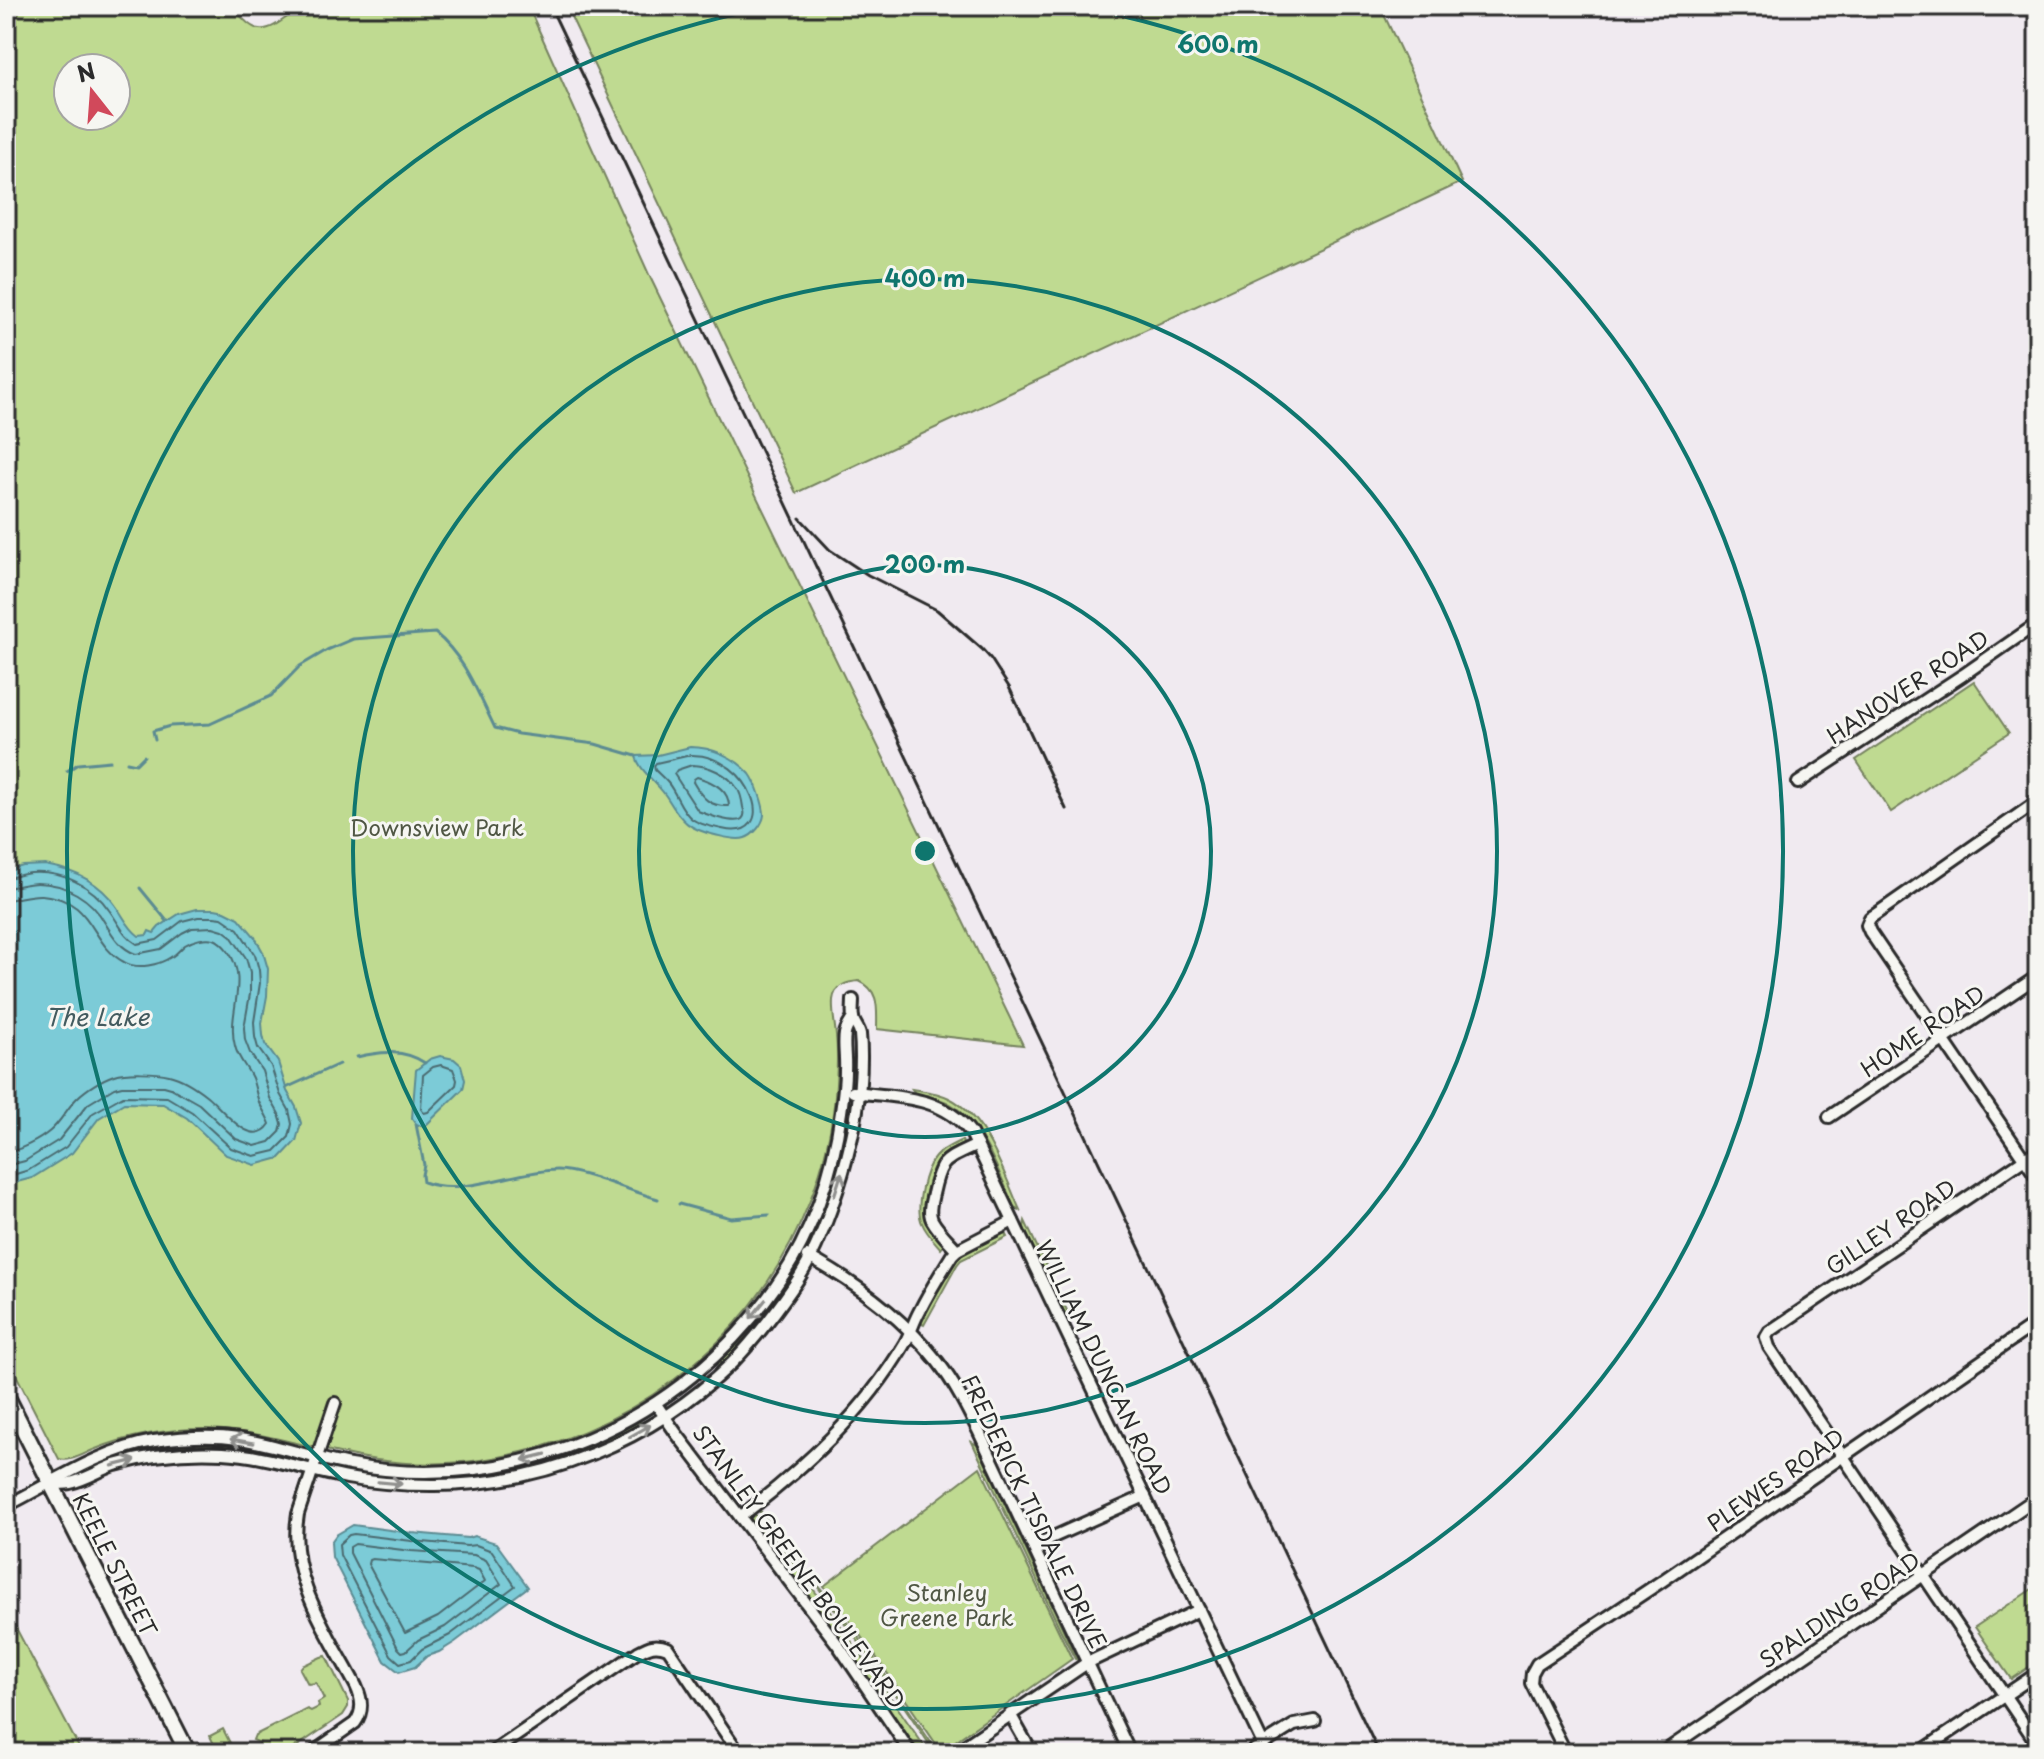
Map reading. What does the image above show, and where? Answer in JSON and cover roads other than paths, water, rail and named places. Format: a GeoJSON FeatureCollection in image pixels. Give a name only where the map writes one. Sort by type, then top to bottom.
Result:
{"type":"FeatureCollection","features":[{"type":"Feature","properties":{"kind":"main road","name":"KEELE STREET"},"geometry":{"type":"LineString","coordinates":[[6,1395],[188,1753]]}},
{"type":"Feature","properties":{"kind":"street","name":"HANOVER ROAD"},"geometry":{"type":"LineString","coordinates":[[1798,783],[2038,623]]}},
{"type":"Feature","properties":{"kind":"street"},"geometry":{"type":"LineString","coordinates":[[2038,801],[1873,916],[1867,925],[2038,1179]]}},
{"type":"Feature","properties":{"kind":"street","name":"HOME ROAD"},"geometry":{"type":"LineString","coordinates":[[1829,1117],[2038,976]]}},
{"type":"Feature","properties":{"kind":"street"},"geometry":{"type":"LineString","coordinates":[[50,1484],[70,1483],[127,1462],[174,1454],[222,1453],[255,1457],[346,1478],[396,1484],[460,1485],[498,1481],[586,1458],[665,1417],[733,1362],[774,1313],[810,1257],[828,1215],[853,1136],[860,1069],[860,1031],[853,1018],[853,1000]]}},
{"type":"Feature","properties":{"kind":"street"},"geometry":{"type":"LineString","coordinates":[[6,1506],[105,1455],[169,1439],[240,1439],[352,1466],[460,1470],[498,1465],[579,1444],[656,1404],[723,1350],[777,1286],[798,1251],[827,1175],[841,1114],[845,1032],[853,1018]]}},
{"type":"Feature","properties":{"kind":"street","name":"WILLIAM DUNCAN ROAD"},"geometry":{"type":"LineString","coordinates":[[843,1091],[933,1103],[946,1109],[966,1126],[1263,1744]]}},
{"type":"Feature","properties":{"kind":"street"},"geometry":{"type":"LineString","coordinates":[[957,1250],[932,1220],[932,1199],[943,1164],[977,1145]]}},
{"type":"Feature","properties":{"kind":"street","name":"GILLEY ROAD"},"geometry":{"type":"LineString","coordinates":[[1843,1457],[1769,1347],[1766,1337],[1769,1332],[2038,1150]]}},
{"type":"Feature","properties":{"kind":"street"},"geometry":{"type":"LineString","coordinates":[[740,1517],[795,1473],[837,1433],[886,1370],[957,1250],[1013,1221]]}},
{"type":"Feature","properties":{"kind":"street","name":"FREDERICK TISDALE DRIVE"},"geometry":{"type":"LineString","coordinates":[[798,1251],[867,1294],[910,1331],[937,1361],[963,1401],[1130,1753]]}},
{"type":"Feature","properties":{"kind":"street","name":"PLEWES ROAD"},"geometry":{"type":"LineString","coordinates":[[1566,1753],[1531,1683],[1535,1667],[1542,1660],[2038,1322]]}},
{"type":"Feature","properties":{"kind":"street"},"geometry":{"type":"LineString","coordinates":[[312,1753],[355,1723],[360,1717],[362,1702],[307,1590],[296,1550],[296,1531],[304,1496],[335,1403]]}},
{"type":"Feature","properties":{"kind":"street","name":"STANLEY GREENE BOULEVARD"},"geometry":{"type":"LineString","coordinates":[[656,1404],[838,1645],[911,1753]]}},
{"type":"Feature","properties":{"kind":"street"},"geometry":{"type":"LineString","coordinates":[[1843,1457],[2038,1745]]}},
{"type":"Feature","properties":{"kind":"street"},"geometry":{"type":"LineString","coordinates":[[1033,1546],[1145,1496]]}},
{"type":"Feature","properties":{"kind":"street","name":"SPALDING ROAD"},"geometry":{"type":"LineString","coordinates":[[1662,1753],[2038,1497]]}},
{"type":"Feature","properties":{"kind":"street"},"geometry":{"type":"LineString","coordinates":[[954,1753],[1087,1663],[1199,1610]]}},
{"type":"Feature","properties":{"kind":"street"},"geometry":{"type":"LineString","coordinates":[[491,1753],[638,1652],[659,1644],[668,1648],[739,1753]]}},
{"type":"Feature","properties":{"kind":"street"},"geometry":{"type":"LineString","coordinates":[[1919,1753],[2038,1673]]}},
{"type":"Feature","properties":{"kind":"street"},"geometry":{"type":"LineString","coordinates":[[1010,1714],[1032,1753]]}},
{"type":"Feature","properties":{"kind":"street"},"geometry":{"type":"LineString","coordinates":[[1249,1753],[1294,1725],[1315,1721]]}},
{"type":"Feature","properties":{"kind":"water"},"geometry":{"type":"Polygon","coordinates":[[[690,747],[723,754],[750,774],[764,815],[752,834],[734,839],[692,827],[641,767],[636,756],[658,755],[690,747]]]}},
{"type":"Feature","properties":{"kind":"water","name":"The Lake"},"geometry":{"type":"Polygon","coordinates":[[[45,865],[66,870],[94,883],[139,936],[147,935],[149,931],[154,933],[179,914],[197,909],[215,909],[239,918],[255,937],[268,969],[262,1023],[265,1044],[278,1062],[301,1123],[296,1141],[280,1158],[255,1165],[226,1155],[187,1118],[163,1104],[124,1103],[99,1118],[72,1153],[32,1178],[6,1185],[6,871],[45,865]]]}},
{"type":"Feature","properties":{"kind":"water"},"geometry":{"type":"Polygon","coordinates":[[[440,1056],[454,1059],[461,1065],[465,1080],[463,1089],[424,1127],[412,1118],[416,1070],[430,1059],[440,1056]]]}},
{"type":"Feature","properties":{"kind":"water"},"geometry":{"type":"Polygon","coordinates":[[[353,1525],[412,1533],[474,1536],[496,1543],[528,1587],[455,1642],[427,1656],[415,1667],[399,1672],[385,1661],[332,1557],[331,1542],[336,1535],[353,1525]]]}},
{"type":"Feature","properties":{"kind":"waterway"},"geometry":{"type":"LineString","coordinates":[[155,740],[153,731],[170,726],[210,724],[271,696],[300,666],[353,639],[435,633],[463,665],[495,728],[595,744],[636,756]]}},
{"type":"Feature","properties":{"kind":"waterway"},"geometry":{"type":"LineString","coordinates":[[127,762],[136,764],[144,756]]}},
{"type":"Feature","properties":{"kind":"waterway"},"geometry":{"type":"LineString","coordinates":[[67,771],[78,764],[110,761]]}},
{"type":"Feature","properties":{"kind":"waterway"},"geometry":{"type":"LineString","coordinates":[[140,888],[167,921]]}},
{"type":"Feature","properties":{"kind":"waterway"},"geometry":{"type":"LineString","coordinates":[[357,1057],[392,1052],[409,1055],[425,1063]]}},
{"type":"Feature","properties":{"kind":"waterway"},"geometry":{"type":"LineString","coordinates":[[286,1088],[339,1064]]}},
{"type":"Feature","properties":{"kind":"waterway"},"geometry":{"type":"LineString","coordinates":[[416,1124],[424,1165],[423,1182],[439,1186],[472,1185],[557,1170],[593,1177],[658,1199]]}},
{"type":"Feature","properties":{"kind":"waterway"},"geometry":{"type":"LineString","coordinates":[[679,1204],[731,1218],[769,1215]]}},
{"type":"Feature","properties":{"kind":"railway"},"geometry":{"type":"LineString","coordinates":[[550,6],[1379,1753]]}},
{"type":"Feature","properties":{"kind":"railway"},"geometry":{"type":"LineString","coordinates":[[800,518],[830,550],[868,575],[937,610],[982,649],[1009,687],[1066,809]]}},
{"type":"Feature","properties":{"kind":"park label","name":"Downsview Park"},"geometry":{"type":"Point","coordinates":[437,826]}},
{"type":"Feature","properties":{"kind":"park label","name":"Stanley Greene Park"},"geometry":{"type":"Point","coordinates":[947,1604]}}]}
